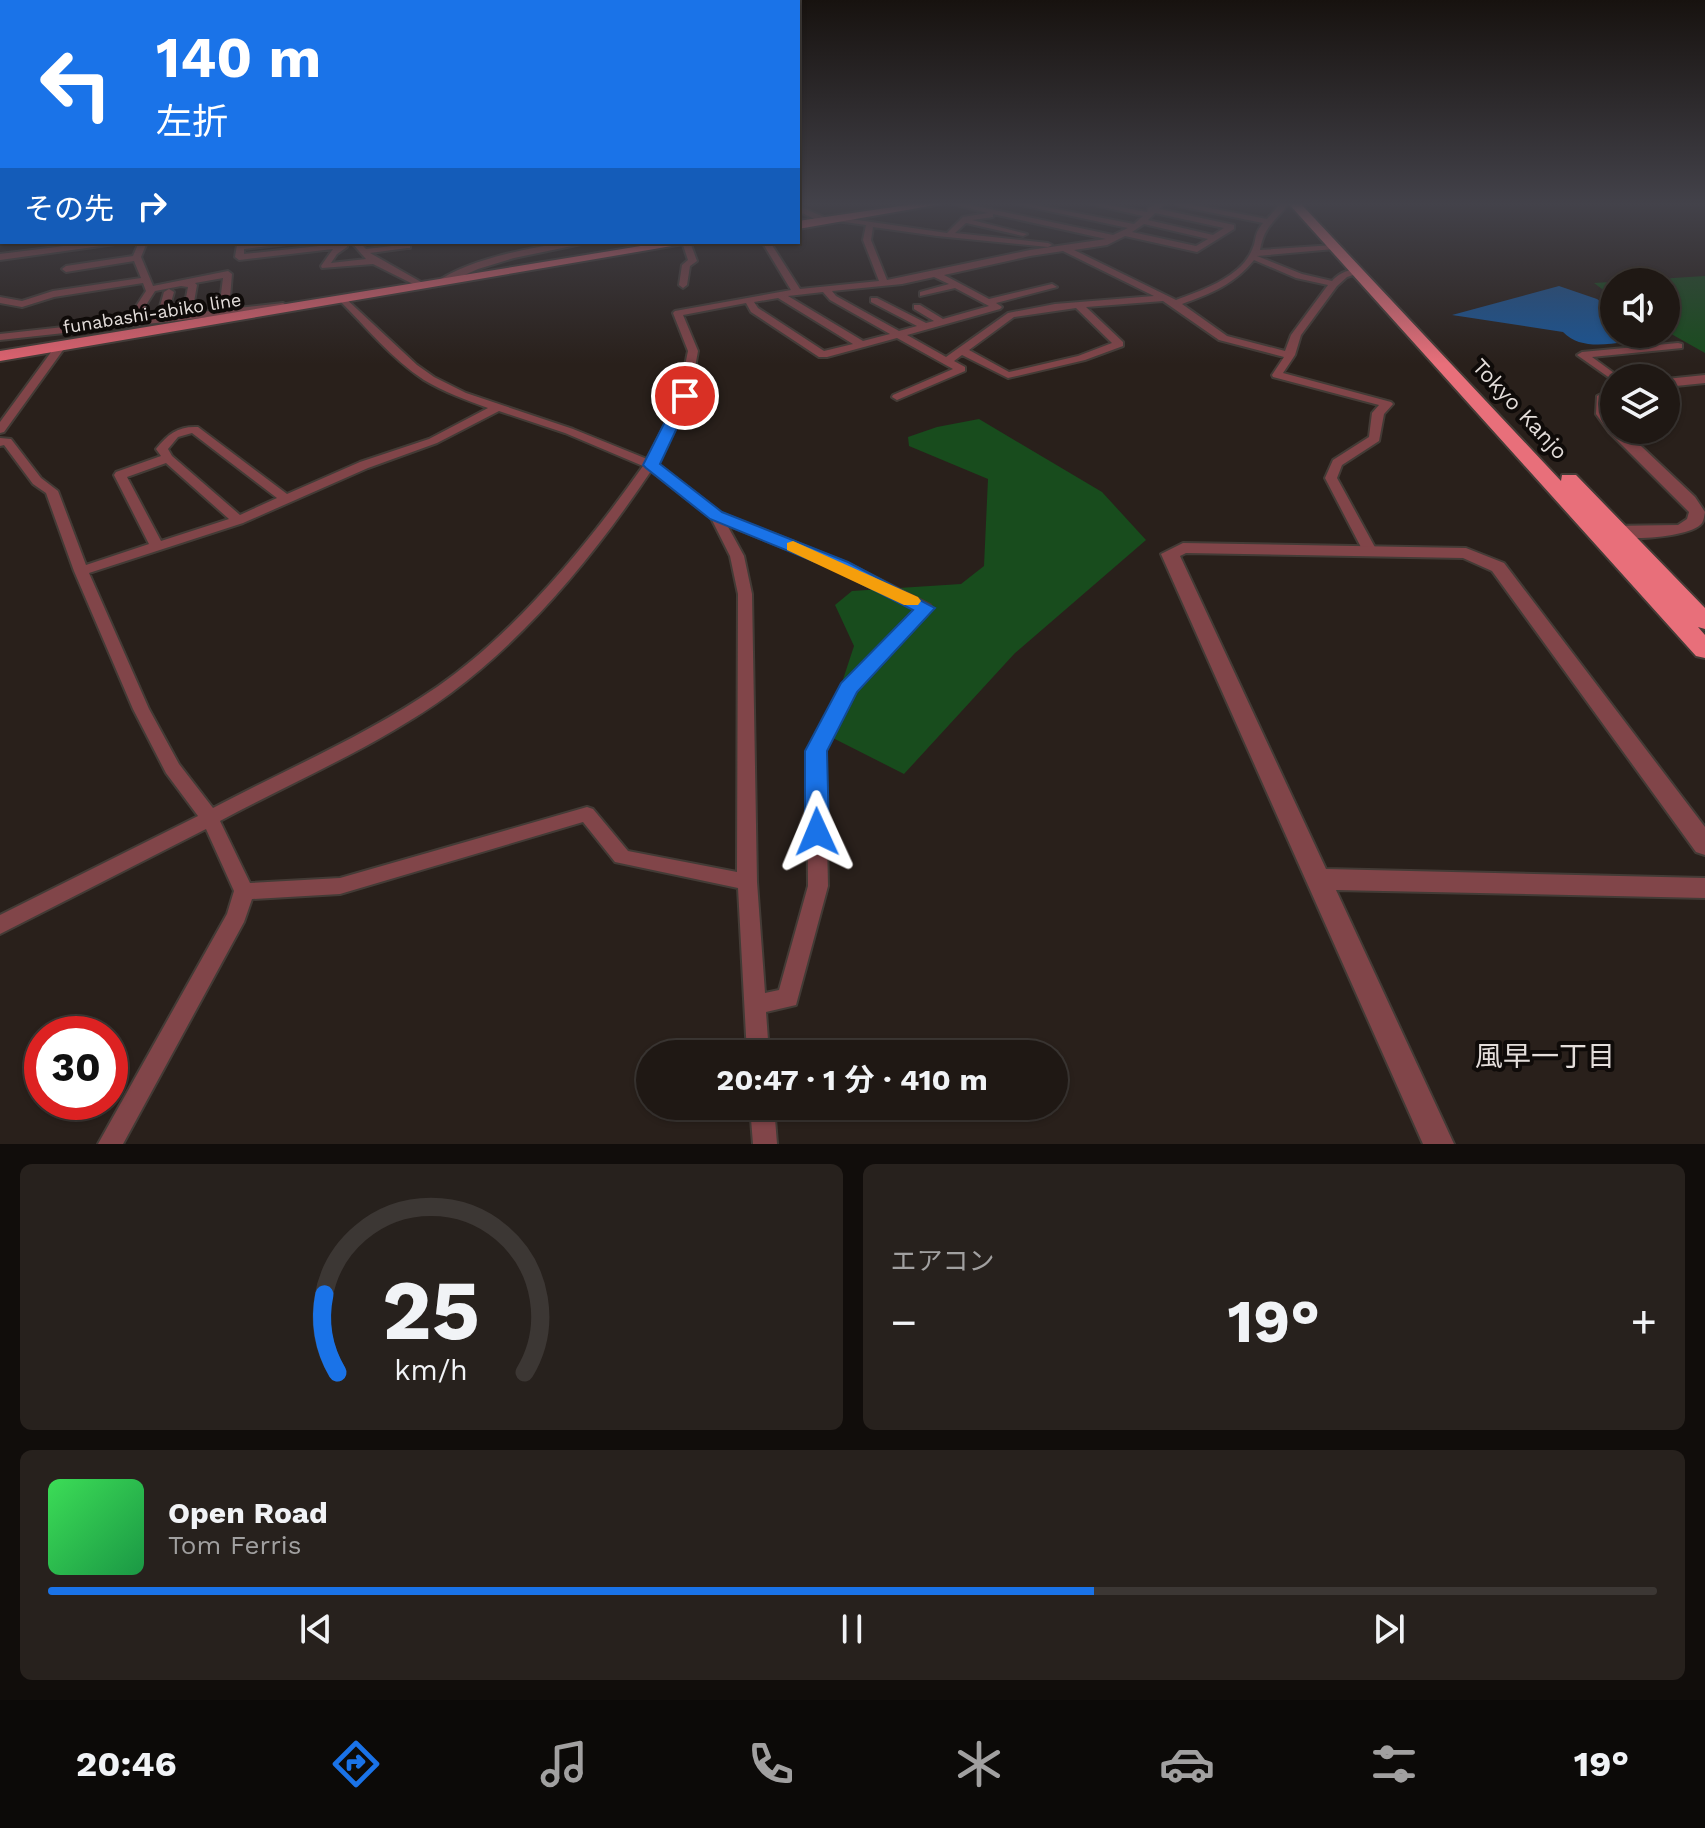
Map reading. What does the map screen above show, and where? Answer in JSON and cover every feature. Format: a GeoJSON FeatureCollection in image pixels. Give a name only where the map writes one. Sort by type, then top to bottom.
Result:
{"type":"FeatureCollection","features":[{"type":"Feature","properties":{"kind":"highway","name":"Tokyo Kanjo"},"geometry":{"type":"LineString","coordinates":[[1344,257],[1609,531],[1705,622]]}},
{"type":"Feature","properties":{"kind":"highway","name":"Tokyo Kanjo"},"geometry":{"type":"LineString","coordinates":[[1355,257],[1609,531],[1705,650]]}},
{"type":"Feature","properties":{"kind":"main road","name":"funabashi-abiko line"},"geometry":{"type":"LineString","coordinates":[[1,357],[61,346],[130,327],[284,309],[586,257]]}},
{"type":"Feature","properties":{"kind":"street"},"geometry":{"type":"LineString","coordinates":[[331,257],[325,266],[374,261]]}},
{"type":"Feature","properties":{"kind":"street"},"geometry":{"type":"LineString","coordinates":[[369,257],[431,285],[503,257]]}},
{"type":"Feature","properties":{"kind":"street"},"geometry":{"type":"LineString","coordinates":[[683,285],[686,265],[693,261],[692,257]]}},
{"type":"Feature","properties":{"kind":"street"},"geometry":{"type":"LineString","coordinates":[[776,257],[797,292]]}},
{"type":"Feature","properties":{"kind":"street"},"geometry":{"type":"LineString","coordinates":[[874,257],[884,283]]}},
{"type":"Feature","properties":{"kind":"street"},"geometry":{"type":"LineString","coordinates":[[0,925],[210,818],[445,689],[514,631],[588,550],[651,465],[678,417],[692,374],[695,352],[690,329],[678,313],[778,294],[884,283],[1015,257]]}},
{"type":"Feature","properties":{"kind":"street"},"geometry":{"type":"LineString","coordinates":[[1085,257],[1175,303],[1223,338],[1290,355]]}},
{"type":"Feature","properties":{"kind":"street"},"geometry":{"type":"LineString","coordinates":[[1175,303],[1220,285],[1251,257]]}},
{"type":"Feature","properties":{"kind":"street"},"geometry":{"type":"LineString","coordinates":[[1261,257],[1333,284]]}},
{"type":"Feature","properties":{"kind":"street"},"geometry":{"type":"LineString","coordinates":[[66,269],[137,258],[148,284],[130,327]]}},
{"type":"Feature","properties":{"kind":"street"},"geometry":{"type":"LineString","coordinates":[[1358,272],[1349,272],[1333,284],[1317,309],[1298,328],[1290,355],[1277,375],[1389,406],[1378,413],[1375,439],[1337,463],[1331,478],[1370,551]]}},
{"type":"Feature","properties":{"kind":"street"},"geometry":{"type":"LineString","coordinates":[[184,284],[185,281],[228,274],[224,312]]}},
{"type":"Feature","properties":{"kind":"street"},"geometry":{"type":"LineString","coordinates":[[748,299],[754,310],[823,355],[997,307],[936,274]]}},
{"type":"Feature","properties":{"kind":"street"},"geometry":{"type":"LineString","coordinates":[[0,300],[22,304],[53,294],[148,284],[184,284],[193,285],[187,317]]}},
{"type":"Feature","properties":{"kind":"street"},"geometry":{"type":"LineString","coordinates":[[923,294],[957,285]]}},
{"type":"Feature","properties":{"kind":"street"},"geometry":{"type":"LineString","coordinates":[[988,302],[1052,287]]}},
{"type":"Feature","properties":{"kind":"street"},"geometry":{"type":"LineString","coordinates":[[825,289],[833,298],[961,369],[897,397]]}},
{"type":"Feature","properties":{"kind":"street"},"geometry":{"type":"LineString","coordinates":[[161,319],[169,292]]}},
{"type":"Feature","properties":{"kind":"street"},"geometry":{"type":"LineString","coordinates":[[778,294],[861,344]]}},
{"type":"Feature","properties":{"kind":"street"},"geometry":{"type":"LineString","coordinates":[[948,360],[1011,315],[1078,305],[1164,298]]}},
{"type":"Feature","properties":{"kind":"street"},"geometry":{"type":"LineString","coordinates":[[343,299],[413,367],[462,395],[569,431],[651,465],[716,516],[842,566],[925,608],[849,688],[816,751],[818,886],[788,998],[754,1005]]}},
{"type":"Feature","properties":{"kind":"street"},"geometry":{"type":"LineString","coordinates":[[874,300],[924,326]]}},
{"type":"Feature","properties":{"kind":"street"},"geometry":{"type":"LineString","coordinates":[[0,337],[130,327],[161,319],[284,305],[284,309]]}},
{"type":"Feature","properties":{"kind":"street"},"geometry":{"type":"LineString","coordinates":[[961,350],[1008,375],[1081,358],[1119,344],[1078,305]]}},
{"type":"Feature","properties":{"kind":"street"},"geometry":{"type":"LineString","coordinates":[[917,307],[942,322]]}},
{"type":"Feature","properties":{"kind":"street"},"geometry":{"type":"LineString","coordinates":[[0,430],[61,346]]}},
{"type":"Feature","properties":{"kind":"street"},"geometry":{"type":"LineString","coordinates":[[1600,368],[1582,355],[1657,348]]}},
{"type":"Feature","properties":{"kind":"street"},"geometry":{"type":"LineString","coordinates":[[1680,382],[1705,379]]}},
{"type":"Feature","properties":{"kind":"street"},"geometry":{"type":"LineString","coordinates":[[81,571],[238,520],[364,465],[433,441],[498,407]]}},
{"type":"Feature","properties":{"kind":"street"},"geometry":{"type":"LineString","coordinates":[[238,520],[168,458],[162,449],[174,435],[194,429],[287,500]]}},
{"type":"Feature","properties":{"kind":"street"},"geometry":{"type":"LineString","coordinates":[[0,442],[7,441],[37,481],[52,491],[81,571],[141,709],[172,768],[210,818],[244,891],[226,939],[110,1144]]}},
{"type":"Feature","properties":{"kind":"street"},"geometry":{"type":"LineString","coordinates":[[1609,531],[1683,529],[1695,521],[1697,512],[1689,500],[1631,444]]}},
{"type":"Feature","properties":{"kind":"street"},"geometry":{"type":"LineString","coordinates":[[157,546],[120,475],[168,458]]}},
{"type":"Feature","properties":{"kind":"street"},"geometry":{"type":"LineString","coordinates":[[716,516],[737,556],[745,594],[747,882],[757,1040]]}},
{"type":"Feature","properties":{"kind":"street"},"geometry":{"type":"LineString","coordinates":[[1439,1144],[1170,554],[1183,548],[1466,553],[1498,567],[1705,845]]}},
{"type":"Feature","properties":{"kind":"street"},"geometry":{"type":"LineString","coordinates":[[244,891],[340,886],[587,814],[622,857],[747,882]]}},
{"type":"Feature","properties":{"kind":"street"},"geometry":{"type":"LineString","coordinates":[[1317,879],[1705,888]]}},
{"type":"Feature","properties":{"kind":"street"},"geometry":{"type":"LineString","coordinates":[[763,1120],[765,1144]]}},
{"type":"Feature","properties":{"kind":"green space"},"geometry":{"type":"Polygon","coordinates":[[[1705,276],[1705,353],[1680,339],[1680,278],[1705,276]]]}},
{"type":"Feature","properties":{"kind":"green space"},"geometry":{"type":"Polygon","coordinates":[[[979,419],[1102,492],[1146,540],[1015,653],[904,774],[825,734],[854,646],[835,605],[852,591],[961,584],[984,566],[988,479],[909,446],[908,437],[937,427],[979,419]]]}},
{"type":"Feature","properties":{"kind":"water"},"geometry":{"type":"Polygon","coordinates":[[[1559,286],[1600,301],[1600,344],[1582,343],[1563,332],[1452,315],[1559,286]]]}},
{"type":"Feature","properties":{"kind":"slow traffic"},"geometry":{"type":"LineString","coordinates":[[793,546],[842,566],[911,601]]}},
{"type":"Feature","properties":{"kind":"district","name":"風早一丁目"},"geometry":{"type":"Point","coordinates":[1545,1056]}},
{"type":"Feature","properties":{"kind":"route"},"geometry":{"type":"LineString","coordinates":[[685,396],[678,417],[651,465],[716,516],[842,566],[925,608],[849,688],[816,751],[817,832]]}}]}
